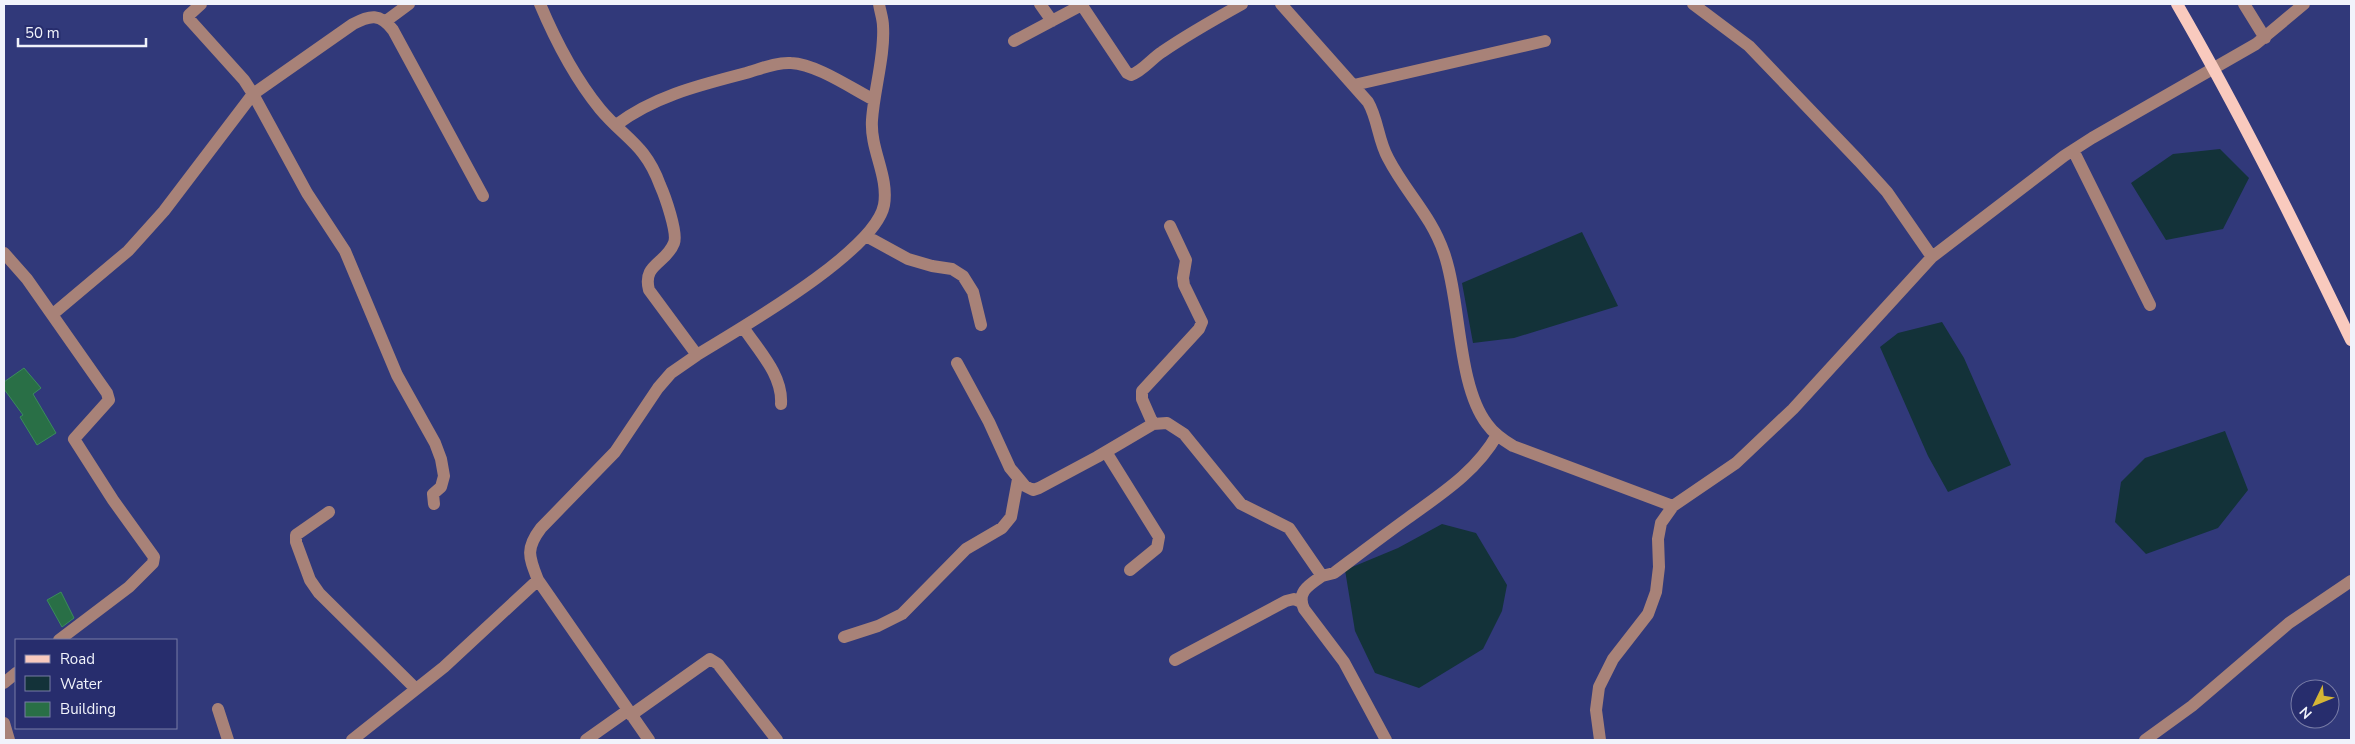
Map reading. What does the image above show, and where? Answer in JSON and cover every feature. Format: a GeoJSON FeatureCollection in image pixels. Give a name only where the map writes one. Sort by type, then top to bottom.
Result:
{"type":"FeatureCollection","features":[{"type":"Feature","properties":{"kind":"main road"},"geometry":{"type":"LineString","coordinates":[[2176,4],[2214,69],[2312,259],[2351,340]]}},
{"type":"Feature","properties":{"kind":"street"},"geometry":{"type":"LineString","coordinates":[[201,4],[192,10],[189,19],[244,80],[307,193],[345,252],[397,375],[435,443],[441,459],[444,476],[440,487],[433,494],[434,504]]}},
{"type":"Feature","properties":{"kind":"street"},"geometry":{"type":"LineString","coordinates":[[386,20],[409,4]]}},
{"type":"Feature","properties":{"kind":"street"},"geometry":{"type":"LineString","coordinates":[[540,4],[565,59],[588,94],[650,160],[661,186],[674,230],[674,242],[668,253],[648,274],[646,280],[649,290],[698,355]]}},
{"type":"Feature","properties":{"kind":"street"},"geometry":{"type":"LineString","coordinates":[[649,740],[538,580],[529,553],[533,539],[615,452],[658,388],[671,373],[824,273],[874,227],[884,207],[885,191],[883,173],[872,137],[874,100],[883,26],[879,4]]}},
{"type":"Feature","properties":{"kind":"street"},"geometry":{"type":"LineString","coordinates":[[1040,4],[1052,21]]}},
{"type":"Feature","properties":{"kind":"street"},"geometry":{"type":"LineString","coordinates":[[1014,41],[1078,7],[1083,7],[1127,73],[1131,74],[1137,73],[1160,53],[1188,34],[1242,4]]}},
{"type":"Feature","properties":{"kind":"street"},"geometry":{"type":"LineString","coordinates":[[1281,4],[1354,85],[1374,112],[1387,156],[1403,183],[1426,213],[1444,253],[1456,303],[1464,360],[1474,401],[1486,424],[1497,436],[1521,449],[1673,506]]}},
{"type":"Feature","properties":{"kind":"street"},"geometry":{"type":"LineString","coordinates":[[1693,4],[1749,46],[1859,161],[1887,192],[1932,257]]}},
{"type":"Feature","properties":{"kind":"street"},"geometry":{"type":"LineString","coordinates":[[2244,4],[2265,38]]}},
{"type":"Feature","properties":{"kind":"street"},"geometry":{"type":"LineString","coordinates":[[1600,740],[1596,710],[1599,686],[1612,659],[1648,614],[1656,592],[1659,567],[1658,538],[1661,523],[1673,506],[1736,464],[1793,409],[1932,257],[2073,150],[2265,38],[2304,4]]}},
{"type":"Feature","properties":{"kind":"street"},"geometry":{"type":"LineString","coordinates":[[53,314],[128,251],[164,212],[253,94],[353,24],[371,16],[386,20],[393,30],[483,196]]}},
{"type":"Feature","properties":{"kind":"street"},"geometry":{"type":"LineString","coordinates":[[1354,85],[1546,41]]}},
{"type":"Feature","properties":{"kind":"street"},"geometry":{"type":"LineString","coordinates":[[616,125],[636,110],[659,99],[698,86],[790,62],[808,66],[874,100]]}},
{"type":"Feature","properties":{"kind":"street"},"geometry":{"type":"LineString","coordinates":[[2073,150],[2150,305]]}},
{"type":"Feature","properties":{"kind":"street"},"geometry":{"type":"LineString","coordinates":[[1153,424],[1142,399],[1142,391],[1199,329],[1202,322],[1184,285],[1183,278],[1186,260],[1170,226]]}},
{"type":"Feature","properties":{"kind":"street"},"geometry":{"type":"LineString","coordinates":[[866,236],[908,259],[932,266],[952,268],[963,276],[974,292],[981,325]]}},
{"type":"Feature","properties":{"kind":"street"},"geometry":{"type":"LineString","coordinates":[[4,253],[28,278],[107,393],[109,400],[74,439],[113,500],[154,557],[153,562],[129,587],[60,639]]}},
{"type":"Feature","properties":{"kind":"street"},"geometry":{"type":"LineString","coordinates":[[743,327],[778,381],[781,404]]}},
{"type":"Feature","properties":{"kind":"street"},"geometry":{"type":"LineString","coordinates":[[957,363],[989,422],[1010,468],[1025,486],[1033,490],[1039,488],[1153,424],[1159,422],[1176,427],[1241,504],[1288,528],[1322,576]]}},
{"type":"Feature","properties":{"kind":"street"},"geometry":{"type":"LineString","coordinates":[[1386,740],[1344,662],[1304,609],[1301,602],[1305,588],[1322,576],[1334,573],[1456,483],[1476,465],[1497,436]]}},
{"type":"Feature","properties":{"kind":"street"},"geometry":{"type":"LineString","coordinates":[[1106,452],[1159,537],[1157,548],[1130,570]]}},
{"type":"Feature","properties":{"kind":"street"},"geometry":{"type":"LineString","coordinates":[[844,638],[878,626],[902,614],[966,549],[1002,528],[1011,517],[1018,479]]}},
{"type":"Feature","properties":{"kind":"street"},"geometry":{"type":"LineString","coordinates":[[330,512],[296,535],[296,542],[310,580],[335,610],[416,689]]}},
{"type":"Feature","properties":{"kind":"street"},"geometry":{"type":"LineString","coordinates":[[352,740],[444,667],[538,580]]}},
{"type":"Feature","properties":{"kind":"street"},"geometry":{"type":"LineString","coordinates":[[2144,740],[2192,706],[2289,623],[2351,581]]}},
{"type":"Feature","properties":{"kind":"street"},"geometry":{"type":"LineString","coordinates":[[1175,660],[1286,601],[1294,599],[1301,602]]}},
{"type":"Feature","properties":{"kind":"street"},"geometry":{"type":"LineString","coordinates":[[586,740],[710,659],[718,664],[777,740]]}},
{"type":"Feature","properties":{"kind":"street"},"geometry":{"type":"LineString","coordinates":[[4,683],[15,675]]}},
{"type":"Feature","properties":{"kind":"street"},"geometry":{"type":"LineString","coordinates":[[218,709],[228,740]]}},
{"type":"Feature","properties":{"kind":"street"},"geometry":{"type":"LineString","coordinates":[[4,723],[9,740]]}},
{"type":"Feature","properties":{"kind":"water"},"geometry":{"type":"Polygon","coordinates":[[[2220,149],[2249,178],[2223,229],[2166,240],[2131,183],[2173,154],[2220,149]]]}},
{"type":"Feature","properties":{"kind":"water"},"geometry":{"type":"Polygon","coordinates":[[[1582,232],[1618,306],[1514,338],[1473,343],[1462,283],[1582,232]]]}},
{"type":"Feature","properties":{"kind":"water"},"geometry":{"type":"Polygon","coordinates":[[[1942,322],[1964,358],[2011,465],[1948,492],[1928,456],[1880,347],[1898,333],[1942,322]]]}},
{"type":"Feature","properties":{"kind":"water"},"geometry":{"type":"Polygon","coordinates":[[[2225,431],[2248,490],[2218,528],[2146,554],[2115,522],[2121,482],[2145,458],[2225,431]]]}},
{"type":"Feature","properties":{"kind":"water"},"geometry":{"type":"Polygon","coordinates":[[[1442,524],[1476,533],[1507,585],[1502,611],[1483,649],[1419,688],[1375,673],[1355,631],[1345,570],[1398,548],[1442,524]]]}},
{"type":"Feature","properties":{"kind":"building"},"geometry":{"type":"Polygon","coordinates":[[[24,368],[41,388],[33,394],[56,433],[37,445],[20,417],[23,415],[4,389],[4,382],[24,368]]]}},
{"type":"Feature","properties":{"kind":"building"},"geometry":{"type":"Polygon","coordinates":[[[61,592],[74,618],[62,627],[47,600],[61,592]]]}}]}
